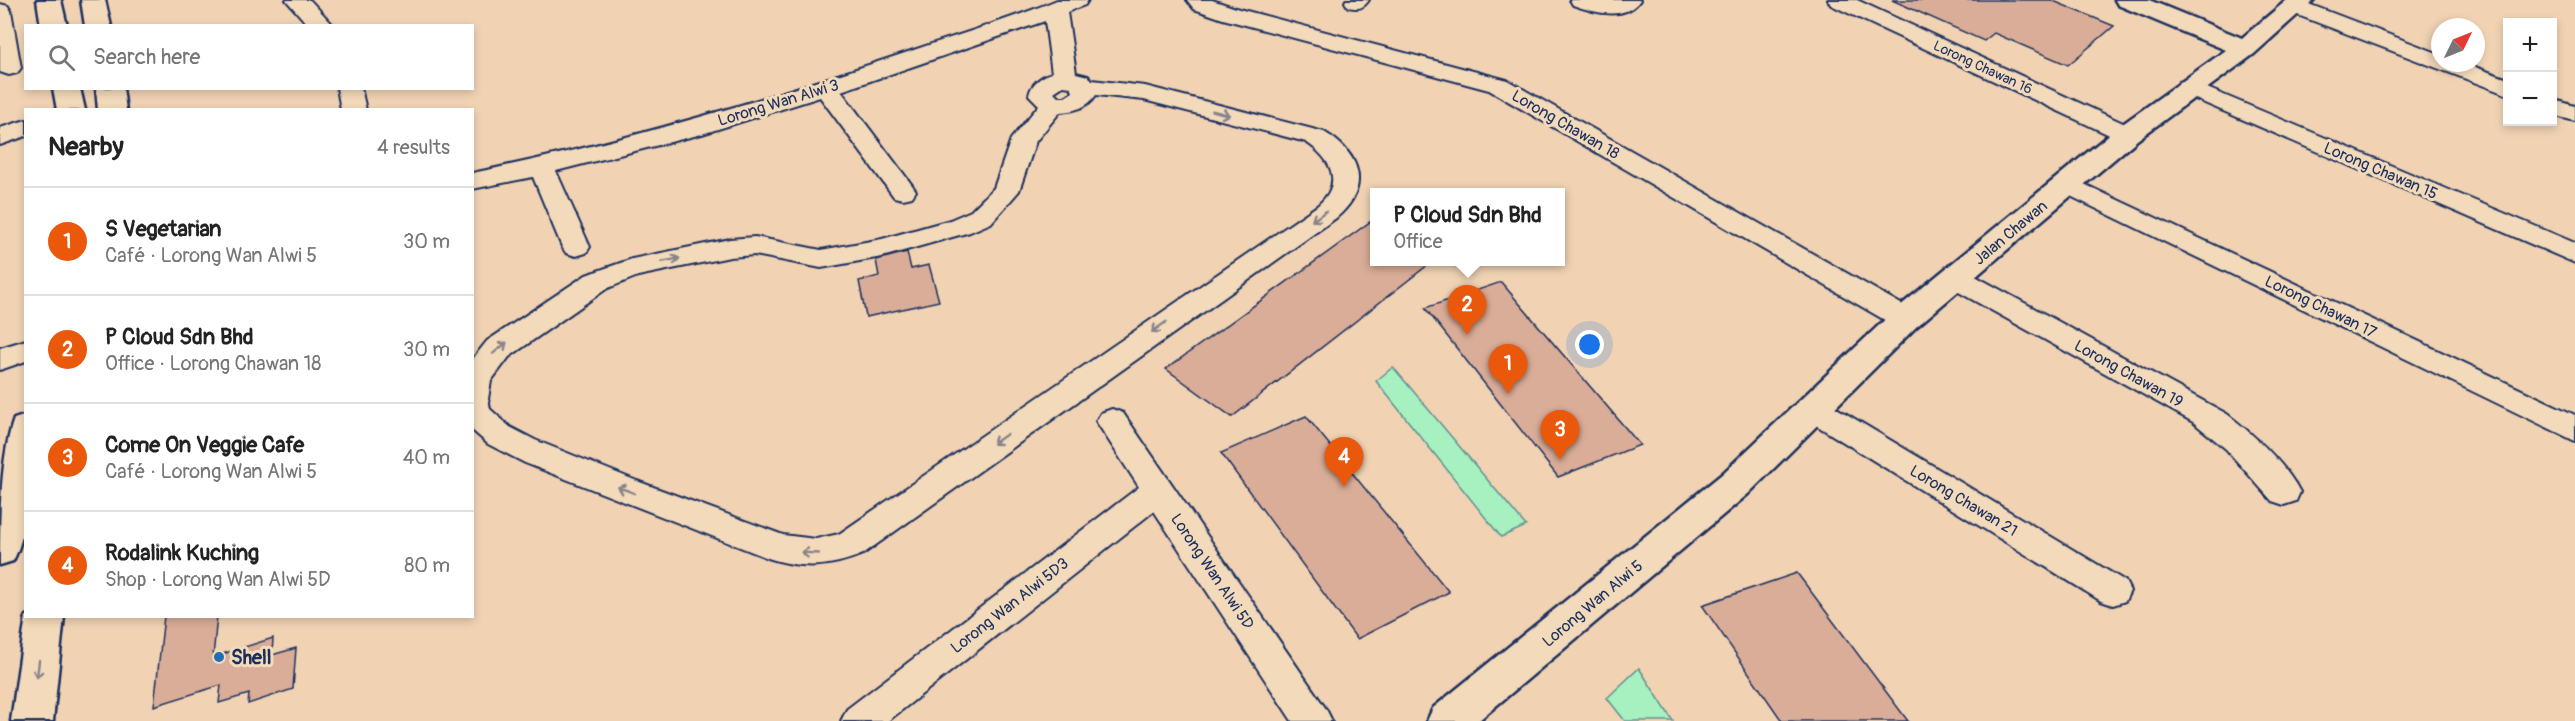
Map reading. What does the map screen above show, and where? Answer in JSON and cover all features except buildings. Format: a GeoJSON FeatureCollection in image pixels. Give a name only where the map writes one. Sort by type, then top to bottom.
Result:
{"type":"FeatureCollection","features":[{"type":"Feature","properties":{"kind":"street"},"geometry":{"type":"LineString","coordinates":[[49,0],[54,24]]}},
{"type":"Feature","properties":{"kind":"street"},"geometry":{"type":"LineString","coordinates":[[93,0],[98,24]]}},
{"type":"Feature","properties":{"kind":"street"},"geometry":{"type":"LineString","coordinates":[[297,0],[321,24]]}},
{"type":"Feature","properties":{"kind":"street","name":"Lorong Chawan 18"},"geometry":{"type":"LineString","coordinates":[[1198,0],[1202,4],[1231,14],[1498,85],[1905,319]]}},
{"type":"Feature","properties":{"kind":"street"},"geometry":{"type":"LineString","coordinates":[[1581,0],[1619,4]]}},
{"type":"Feature","properties":{"kind":"street","name":"Lorong Chawan 16"},"geometry":{"type":"LineString","coordinates":[[1839,0],[2127,134]]}},
{"type":"Feature","properties":{"kind":"street"},"geometry":{"type":"LineString","coordinates":[[2127,0],[2245,48]]}},
{"type":"Feature","properties":{"kind":"street"},"geometry":{"type":"LineString","coordinates":[[2298,3],[2431,59]]}},
{"type":"Feature","properties":{"kind":"street","name":"Jalan Chawan"},"geometry":{"type":"LineString","coordinates":[[1735,484],[1905,319],[2127,134],[2188,87],[2245,48],[2298,3]]}},
{"type":"Feature","properties":{"kind":"street"},"geometry":{"type":"LineString","coordinates":[[474,385],[487,360],[498,349],[596,282],[644,266],[730,248],[755,246],[821,259],[853,255],[942,233],[981,217],[1006,191],[1024,139],[1053,104],[1063,105],[1082,99],[1086,93],[1076,83],[1066,5]]}},
{"type":"Feature","properties":{"kind":"street","name":"Lorong Wan Alwi 3"},"geometry":{"type":"LineString","coordinates":[[474,181],[542,168],[648,141],[826,88],[1066,5]]}},
{"type":"Feature","properties":{"kind":"street"},"geometry":{"type":"LineString","coordinates":[[0,11],[9,68]]}},
{"type":"Feature","properties":{"kind":"street"},"geometry":{"type":"LineString","coordinates":[[2465,72],[2503,86]]}},
{"type":"Feature","properties":{"kind":"street"},"geometry":{"type":"LineString","coordinates":[[474,400],[479,417],[511,443],[612,485],[795,552],[824,554],[851,544],[1299,230],[1337,203],[1346,193],[1348,184],[1336,153],[1315,137],[1165,98],[1076,83]]}},
{"type":"Feature","properties":{"kind":"street","name":"Lorong Chawan 15"},"geometry":{"type":"LineString","coordinates":[[2188,87],[2575,254]]}},
{"type":"Feature","properties":{"kind":"street"},"geometry":{"type":"LineString","coordinates":[[826,88],[903,191]]}},
{"type":"Feature","properties":{"kind":"street"},"geometry":{"type":"LineString","coordinates":[[66,90],[70,108]]}},
{"type":"Feature","properties":{"kind":"street"},"geometry":{"type":"LineString","coordinates":[[109,90],[112,108]]}},
{"type":"Feature","properties":{"kind":"street"},"geometry":{"type":"LineString","coordinates":[[349,90],[354,108]]}},
{"type":"Feature","properties":{"kind":"street"},"geometry":{"type":"LineString","coordinates":[[2557,107],[2575,114]]}},
{"type":"Feature","properties":{"kind":"street"},"geometry":{"type":"LineString","coordinates":[[0,137],[24,128]]}},
{"type":"Feature","properties":{"kind":"street"},"geometry":{"type":"LineString","coordinates":[[542,168],[576,247]]}},
{"type":"Feature","properties":{"kind":"street","name":"Lorong Chawan 17"},"geometry":{"type":"LineString","coordinates":[[2067,184],[2575,429]]}},
{"type":"Feature","properties":{"kind":"street","name":"Lorong Chawan 19"},"geometry":{"type":"LineString","coordinates":[[1956,278],[2219,424],[2244,444],[2284,492]]}},
{"type":"Feature","properties":{"kind":"street"},"geometry":{"type":"LineString","coordinates":[[0,359],[24,351]]}},
{"type":"Feature","properties":{"kind":"street","name":"Lorong Chawan 21"},"geometry":{"type":"LineString","coordinates":[[1814,409],[2113,591]]}},
{"type":"Feature","properties":{"kind":"street","name":"Lorong Wan Alwi 5D"},"geometry":{"type":"LineString","coordinates":[[1112,421],[1313,721]]}},
{"type":"Feature","properties":{"kind":"street"},"geometry":{"type":"LineString","coordinates":[[0,550],[24,437]]}},
{"type":"Feature","properties":{"kind":"street","name":"Lorong Wan Alwi 5"},"geometry":{"type":"LineString","coordinates":[[1448,721],[1735,484]]}},
{"type":"Feature","properties":{"kind":"street","name":"Lorong Wan Alwi 5D3"},"geometry":{"type":"LineString","coordinates":[[860,721],[1159,489]]}},
{"type":"Feature","properties":{"kind":"street"},"geometry":{"type":"LineString","coordinates":[[32,721],[45,618]]}},
{"type":"Feature","properties":{"kind":"green space"},"geometry":{"type":"Polygon","coordinates":[[[1393,367],[1526,526],[1501,537],[1376,381],[1393,367]]]}},
{"type":"Feature","properties":{"kind":"green space"},"geometry":{"type":"Polygon","coordinates":[[[1639,668],[1673,721],[1625,721],[1607,698],[1639,668]]]}},
{"type":"Feature","properties":{"kind":"place","name":"P Cloud Sdn Bhd"},"geometry":{"type":"Point","coordinates":[1467,335]}},
{"type":"Feature","properties":{"kind":"place","name":"S Vegetarian"},"geometry":{"type":"Point","coordinates":[1508,394]}},
{"type":"Feature","properties":{"kind":"place","name":"Come On Veggie Cafe"},"geometry":{"type":"Point","coordinates":[1560,460]}},
{"type":"Feature","properties":{"kind":"place","name":"Rodalink Kuching"},"geometry":{"type":"Point","coordinates":[1344,487]}},
{"type":"Feature","properties":{"kind":"place","name":"Shell"},"geometry":{"type":"Point","coordinates":[219,657]}}]}
